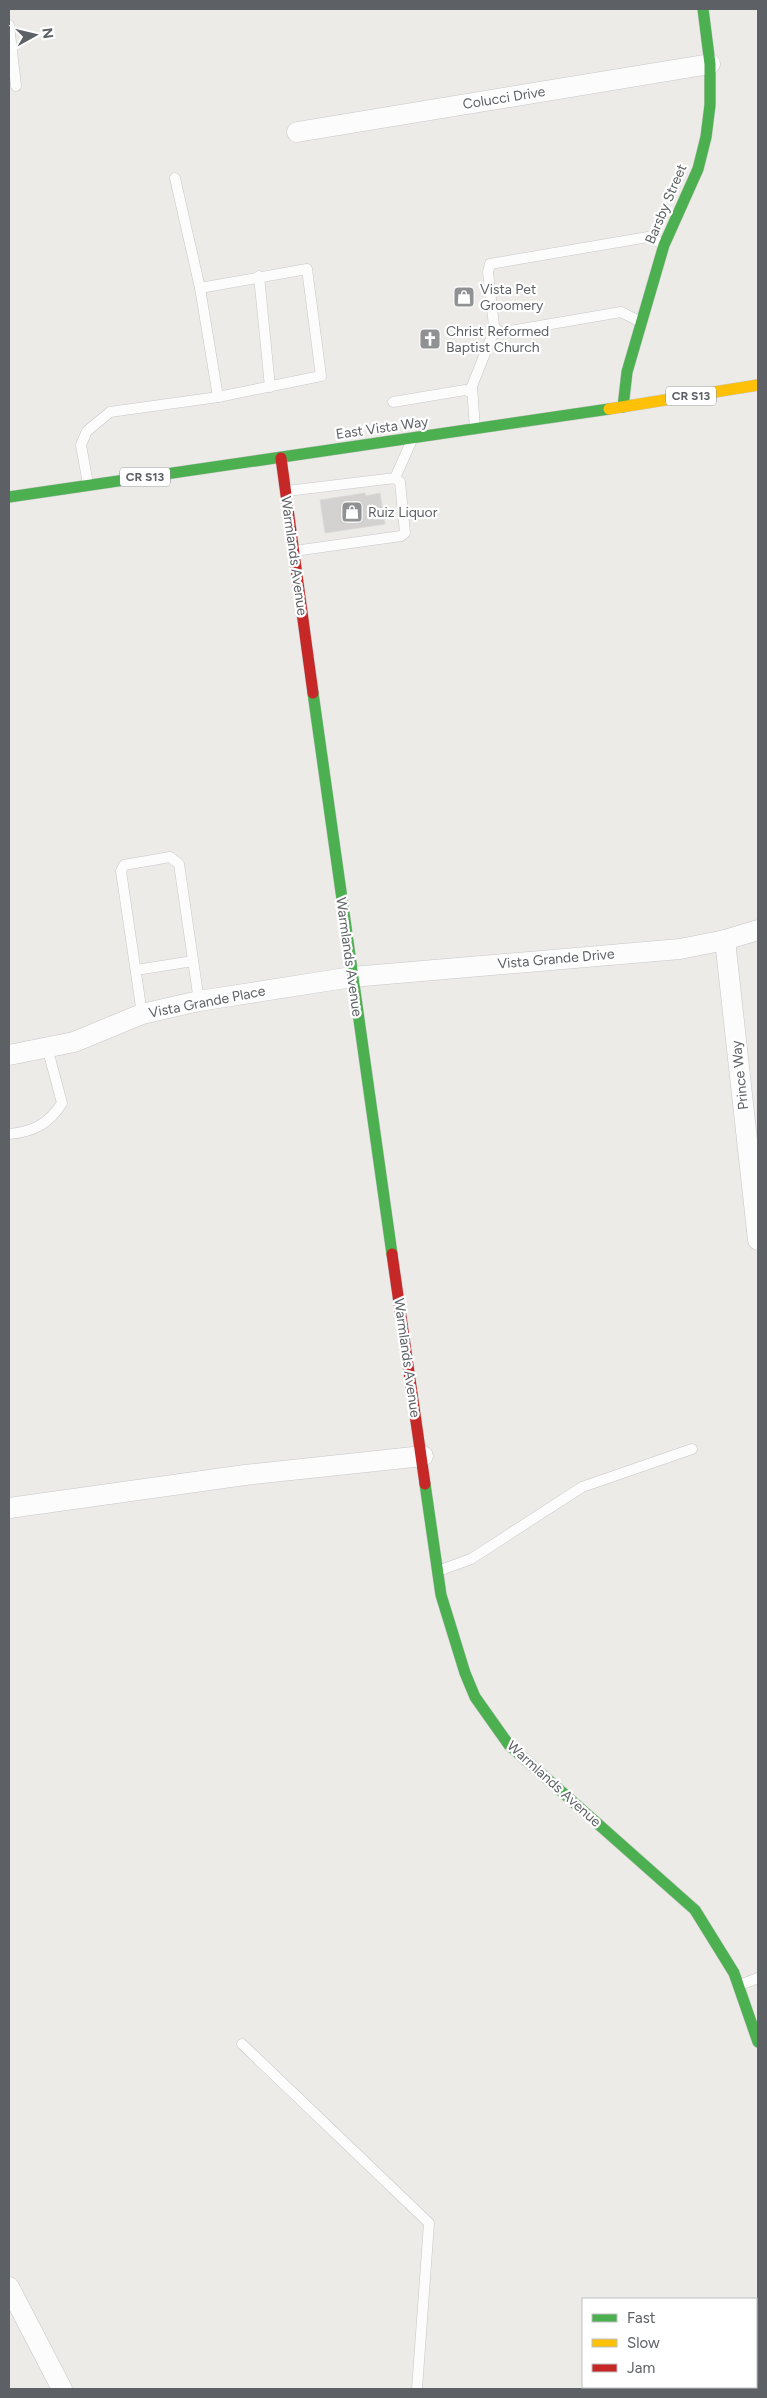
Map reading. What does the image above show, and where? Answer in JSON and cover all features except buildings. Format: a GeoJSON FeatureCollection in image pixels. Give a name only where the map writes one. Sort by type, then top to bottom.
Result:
{"type":"FeatureCollection","features":[{"type":"Feature","properties":{"kind":"street","name":"Barsby Street"},"geometry":{"type":"LineString","coordinates":[[623,407],[626,372],[664,245],[698,169],[704,145],[710,105],[710,64],[702,9]]}},
{"type":"Feature","properties":{"kind":"street","name":"Colucci Drive"},"geometry":{"type":"LineString","coordinates":[[297,132],[710,64]]}},
{"type":"Feature","properties":{"kind":"street","name":"East Vista Way"},"geometry":{"type":"LineString","coordinates":[[9,497],[476,430],[758,386]]}},
{"type":"Feature","properties":{"kind":"street","name":"Warmlands Avenue"},"geometry":{"type":"LineString","coordinates":[[281,458],[352,977],[441,1595],[465,1674],[475,1697],[508,1745],[695,1910],[734,1973],[758,2042]]}},
{"type":"Feature","properties":{"kind":"street","name":"Vista Grande Drive"},"geometry":{"type":"LineString","coordinates":[[352,977],[680,949],[725,940],[758,930]]}},
{"type":"Feature","properties":{"kind":"street","name":"Prince Way"},"geometry":{"type":"LineString","coordinates":[[725,940],[758,1240]]}},
{"type":"Feature","properties":{"kind":"street","name":"Vista Grande Place"},"geometry":{"type":"LineString","coordinates":[[9,1055],[74,1042],[142,1014],[199,1001],[352,977]]}},
{"type":"Feature","properties":{"kind":"street"},"geometry":{"type":"LineString","coordinates":[[9,1508],[245,1475],[422,1456]]}},
{"type":"Feature","properties":{"kind":"street"},"geometry":{"type":"LineString","coordinates":[[9,2287],[62,2389]]}},
{"type":"Feature","properties":{"kind":"lane"},"geometry":{"type":"LineString","coordinates":[[9,26],[16,86]]}},
{"type":"Feature","properties":{"kind":"lane"},"geometry":{"type":"LineString","coordinates":[[174,178],[200,288],[218,397]]}},
{"type":"Feature","properties":{"kind":"lane"},"geometry":{"type":"LineString","coordinates":[[641,322],[621,312],[504,332],[498,331],[494,326],[488,272],[490,264],[648,237],[664,245]]}},
{"type":"Feature","properties":{"kind":"lane"},"geometry":{"type":"LineString","coordinates":[[89,485],[81,445],[87,431],[110,412],[218,397],[270,388],[321,376],[307,269],[200,288]]}},
{"type":"Feature","properties":{"kind":"lane"},"geometry":{"type":"LineString","coordinates":[[259,276],[270,388]]}},
{"type":"Feature","properties":{"kind":"lane"},"geometry":{"type":"LineString","coordinates":[[476,430],[472,393],[474,380],[492,336],[498,331]]}},
{"type":"Feature","properties":{"kind":"lane"},"geometry":{"type":"LineString","coordinates":[[393,402],[465,390],[472,393]]}},
{"type":"Feature","properties":{"kind":"lane"},"geometry":{"type":"LineString","coordinates":[[395,478],[412,439]]}},
{"type":"Feature","properties":{"kind":"lane"},"geometry":{"type":"LineString","coordinates":[[286,491],[395,478],[400,482],[405,533],[401,536],[294,551]]}},
{"type":"Feature","properties":{"kind":"lane"},"geometry":{"type":"LineString","coordinates":[[142,1014],[122,871],[124,865],[130,862],[170,856],[179,864],[199,1001]]}},
{"type":"Feature","properties":{"kind":"lane"},"geometry":{"type":"LineString","coordinates":[[136,970],[193,961]]}},
{"type":"Feature","properties":{"kind":"lane"},"geometry":{"type":"LineString","coordinates":[[9,1134],[41,1126],[54,1116],[62,1103],[47,1048]]}},
{"type":"Feature","properties":{"kind":"lane"},"geometry":{"type":"LineString","coordinates":[[438,1571],[471,1559],[582,1487],[692,1449]]}},
{"type":"Feature","properties":{"kind":"lane"},"geometry":{"type":"LineString","coordinates":[[739,1986],[758,1978]]}},
{"type":"Feature","properties":{"kind":"lane"},"geometry":{"type":"LineString","coordinates":[[242,2044],[429,2223],[417,2389]]}},
{"type":"Feature","properties":{"kind":"traffic: fast"},"geometry":{"type":"LineString","coordinates":[[623,407],[627,372],[664,245],[698,169],[706,137],[710,105],[710,64],[703,9]]}},
{"type":"Feature","properties":{"kind":"traffic: fast"},"geometry":{"type":"LineString","coordinates":[[9,497],[609,409]]}},
{"type":"Feature","properties":{"kind":"traffic: fast"},"geometry":{"type":"LineString","coordinates":[[313,693],[392,1254]]}},
{"type":"Feature","properties":{"kind":"traffic: fast"},"geometry":{"type":"LineString","coordinates":[[425,1484],[441,1595],[465,1673],[475,1697],[509,1745],[695,1910],[734,1973],[758,2042]]}},
{"type":"Feature","properties":{"kind":"traffic: slow"},"geometry":{"type":"LineString","coordinates":[[609,409],[758,385]]}},
{"type":"Feature","properties":{"kind":"traffic: jam"},"geometry":{"type":"LineString","coordinates":[[281,458],[313,693]]}},
{"type":"Feature","properties":{"kind":"traffic: jam"},"geometry":{"type":"LineString","coordinates":[[392,1254],[425,1484]]}},
{"type":"Feature","properties":{"kind":"place","name":"Vista Pet Groomery"},"geometry":{"type":"Point","coordinates":[464,297]}},
{"type":"Feature","properties":{"kind":"place","name":"Christ Reformed Baptist Church"},"geometry":{"type":"Point","coordinates":[430,339]}},
{"type":"Feature","properties":{"kind":"place","name":"Ruiz Liquor"},"geometry":{"type":"Point","coordinates":[352,512]}}]}
